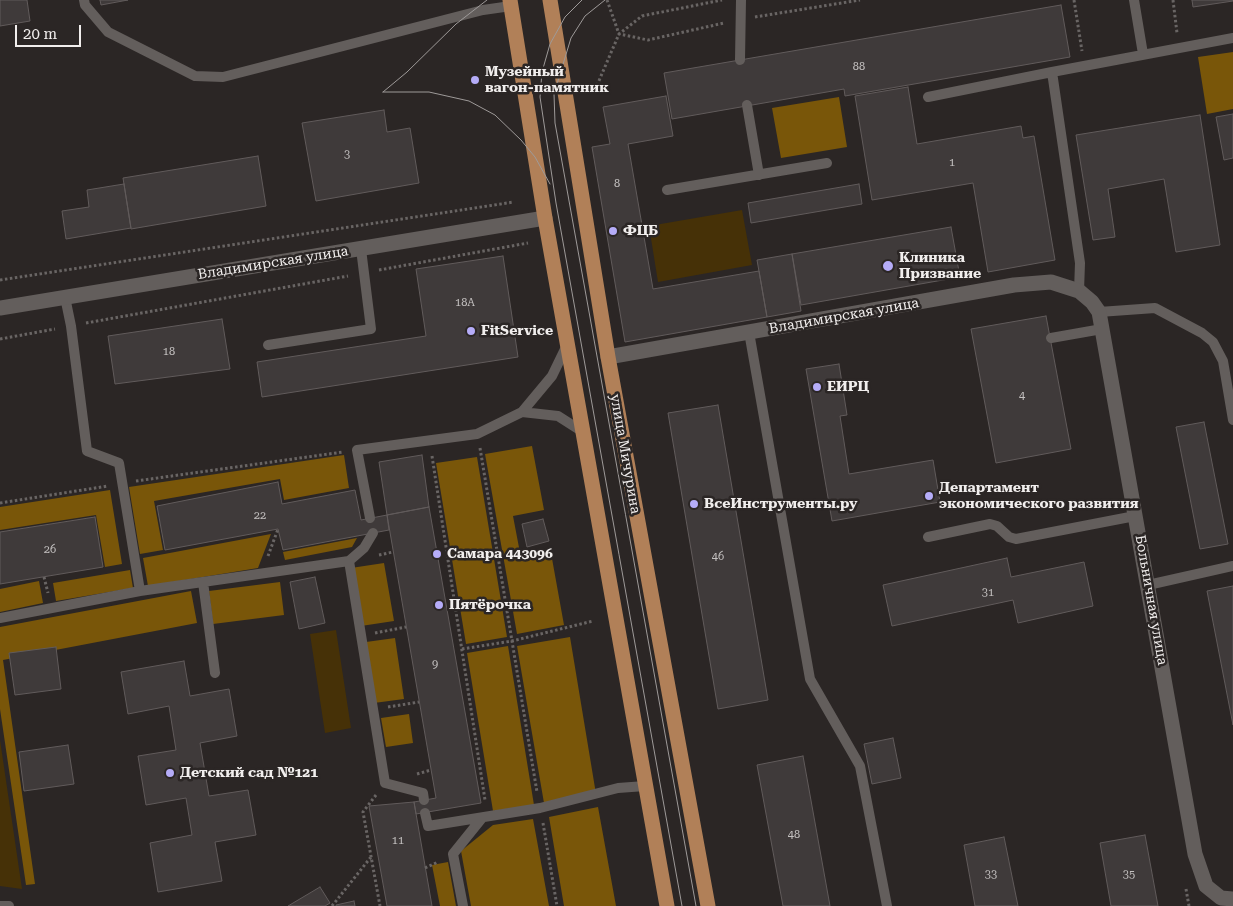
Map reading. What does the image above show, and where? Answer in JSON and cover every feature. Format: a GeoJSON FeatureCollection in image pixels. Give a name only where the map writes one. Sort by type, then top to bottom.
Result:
{"type":"FeatureCollection","features":[{"type":"Feature","properties":{"kind":"main road","name":"улица Мичурина"},"geometry":{"type":"LineString","coordinates":[[552,0],[608,357],[708,906]]}},
{"type":"Feature","properties":{"kind":"main road"},"geometry":{"type":"LineString","coordinates":[[511,3],[546,218],[667,906]]}},
{"type":"Feature","properties":{"kind":"street","name":"Владимирская улица"},"geometry":{"type":"LineString","coordinates":[[0,308],[546,218]]}},
{"type":"Feature","properties":{"kind":"street","name":"Владимирская улица"},"geometry":{"type":"LineString","coordinates":[[608,357],[1014,285],[1051,282],[1079,291]]}},
{"type":"Feature","properties":{"kind":"street"},"geometry":{"type":"LineString","coordinates":[[1079,291],[1092,302],[1099,312]]}},
{"type":"Feature","properties":{"kind":"street","name":"Больничная улица"},"geometry":{"type":"LineString","coordinates":[[1099,312],[1195,854],[1206,886],[1221,898],[1233,899]]}},
{"type":"Feature","properties":{"kind":"lane"},"geometry":{"type":"LineString","coordinates":[[84,0],[85,5],[108,32],[195,76],[223,77],[511,3]]}},
{"type":"Feature","properties":{"kind":"lane"},"geometry":{"type":"LineString","coordinates":[[740,60],[741,0]]}},
{"type":"Feature","properties":{"kind":"lane"},"geometry":{"type":"LineString","coordinates":[[1134,0],[1143,54]]}},
{"type":"Feature","properties":{"kind":"lane"},"geometry":{"type":"LineString","coordinates":[[928,97],[1179,46],[1233,38]]}},
{"type":"Feature","properties":{"kind":"lane"},"geometry":{"type":"LineString","coordinates":[[1052,72],[1080,263],[1079,291]]}},
{"type":"Feature","properties":{"kind":"lane"},"geometry":{"type":"LineString","coordinates":[[747,106],[759,175]]}},
{"type":"Feature","properties":{"kind":"lane"},"geometry":{"type":"LineString","coordinates":[[667,190],[826,163]]}},
{"type":"Feature","properties":{"kind":"lane"},"geometry":{"type":"LineString","coordinates":[[268,345],[371,329],[362,249]]}},
{"type":"Feature","properties":{"kind":"lane"},"geometry":{"type":"LineString","coordinates":[[65,297],[71,326],[87,451],[119,464],[140,592]]}},
{"type":"Feature","properties":{"kind":"lane"},"geometry":{"type":"LineString","coordinates":[[1099,312],[1154,308],[1189,325],[1213,342],[1230,380],[1233,420]]}},
{"type":"Feature","properties":{"kind":"lane"},"geometry":{"type":"LineString","coordinates":[[1050,338],[1102,329]]}},
{"type":"Feature","properties":{"kind":"lane"},"geometry":{"type":"LineString","coordinates":[[749,332],[810,680],[860,766],[887,906]]}},
{"type":"Feature","properties":{"kind":"lane"},"geometry":{"type":"LineString","coordinates":[[370,518],[357,450],[477,434],[522,412],[552,376],[568,342]]}},
{"type":"Feature","properties":{"kind":"lane"},"geometry":{"type":"LineString","coordinates":[[522,412],[558,416],[583,432]]}},
{"type":"Feature","properties":{"kind":"lane"},"geometry":{"type":"LineString","coordinates":[[928,537],[990,524],[997,526],[1009,537],[1016,539],[1136,516]]}},
{"type":"Feature","properties":{"kind":"lane"},"geometry":{"type":"LineString","coordinates":[[0,618],[140,592],[349,561],[364,548],[372,533]]}},
{"type":"Feature","properties":{"kind":"lane"},"geometry":{"type":"LineString","coordinates":[[349,561],[385,783],[423,793],[424,800]]}},
{"type":"Feature","properties":{"kind":"lane"},"geometry":{"type":"LineString","coordinates":[[1148,585],[1233,566]]}},
{"type":"Feature","properties":{"kind":"lane"},"geometry":{"type":"LineString","coordinates":[[203,582],[215,673]]}},
{"type":"Feature","properties":{"kind":"lane"},"geometry":{"type":"LineString","coordinates":[[425,812],[428,826],[540,808],[618,788],[645,786]]}},
{"type":"Feature","properties":{"kind":"lane"},"geometry":{"type":"LineString","coordinates":[[463,906],[453,854],[482,818]]}},
{"type":"Feature","properties":{"kind":"lane"},"geometry":{"type":"LineString","coordinates":[[0,906],[9,906]]}},
{"type":"Feature","properties":{"kind":"path"},"geometry":{"type":"LineString","coordinates":[[608,0],[619,34]]}},
{"type":"Feature","properties":{"kind":"path"},"geometry":{"type":"LineString","coordinates":[[595,90],[619,34],[642,16],[722,0]]}},
{"type":"Feature","properties":{"kind":"path"},"geometry":{"type":"LineString","coordinates":[[1074,0],[1084,65]]}},
{"type":"Feature","properties":{"kind":"path"},"geometry":{"type":"LineString","coordinates":[[1173,0],[1179,46]]}},
{"type":"Feature","properties":{"kind":"path"},"geometry":{"type":"LineString","coordinates":[[0,280],[515,202]]}},
{"type":"Feature","properties":{"kind":"path"},"geometry":{"type":"LineString","coordinates":[[0,339],[528,244]]}},
{"type":"Feature","properties":{"kind":"path"},"geometry":{"type":"LineString","coordinates":[[477,434],[557,906]]}},
{"type":"Feature","properties":{"kind":"path"},"geometry":{"type":"LineString","coordinates":[[430,440],[486,799],[482,818]]}},
{"type":"Feature","properties":{"kind":"path"},"geometry":{"type":"LineString","coordinates":[[0,503],[121,483],[357,450]]}},
{"type":"Feature","properties":{"kind":"path"},"geometry":{"type":"LineString","coordinates":[[261,574],[278,529]]}},
{"type":"Feature","properties":{"kind":"path"},"geometry":{"type":"LineString","coordinates":[[462,649],[512,641],[593,621]]}},
{"type":"Feature","properties":{"kind":"path"},"geometry":{"type":"LineString","coordinates":[[361,636],[406,627]]}},
{"type":"Feature","properties":{"kind":"path"},"geometry":{"type":"LineString","coordinates":[[373,709],[419,702]]}},
{"type":"Feature","properties":{"kind":"path"},"geometry":{"type":"LineString","coordinates":[[380,906],[363,812],[385,783],[431,770]]}},
{"type":"Feature","properties":{"kind":"path"},"geometry":{"type":"LineString","coordinates":[[332,906],[371,856]]}},
{"type":"Feature","properties":{"kind":"shaded area"},"geometry":{"type":"Polygon","coordinates":[[[1233,52],[1233,109],[1207,114],[1198,57],[1233,52]]]}},
{"type":"Feature","properties":{"kind":"shaded area"},"geometry":{"type":"Polygon","coordinates":[[[839,97],[847,147],[781,158],[772,108],[839,97]]]}},
{"type":"Feature","properties":{"kind":"shaded area"},"geometry":{"type":"Polygon","coordinates":[[[742,210],[752,265],[658,282],[649,226],[742,210]]]}},
{"type":"Feature","properties":{"kind":"shaded area"},"geometry":{"type":"Polygon","coordinates":[[[532,446],[544,510],[513,516],[521,558],[551,553],[564,625],[517,634],[485,454],[532,446]]]}},
{"type":"Feature","properties":{"kind":"shaded area"},"geometry":{"type":"Polygon","coordinates":[[[344,455],[349,488],[284,500],[280,479],[154,501],[163,550],[140,554],[129,487],[344,455]]]}},
{"type":"Feature","properties":{"kind":"shaded area"},"geometry":{"type":"Polygon","coordinates":[[[477,457],[507,637],[466,644],[436,463],[477,457]]]}},
{"type":"Feature","properties":{"kind":"shaded area"},"geometry":{"type":"Polygon","coordinates":[[[110,490],[122,564],[105,567],[96,515],[0,530],[0,507],[110,490]]]}},
{"type":"Feature","properties":{"kind":"shaded area"},"geometry":{"type":"Polygon","coordinates":[[[271,534],[258,568],[148,586],[143,558],[271,534]]]}},
{"type":"Feature","properties":{"kind":"shaded area"},"geometry":{"type":"Polygon","coordinates":[[[357,538],[352,547],[285,560],[283,552],[357,538]]]}},
{"type":"Feature","properties":{"kind":"shaded area"},"geometry":{"type":"Polygon","coordinates":[[[384,563],[394,621],[361,626],[351,568],[384,563]]]}},
{"type":"Feature","properties":{"kind":"shaded area"},"geometry":{"type":"Polygon","coordinates":[[[130,570],[133,588],[56,601],[53,583],[130,570]]]}},
{"type":"Feature","properties":{"kind":"shaded area"},"geometry":{"type":"Polygon","coordinates":[[[39,581],[43,603],[0,612],[0,589],[39,581]]]}},
{"type":"Feature","properties":{"kind":"shaded area"},"geometry":{"type":"Polygon","coordinates":[[[280,582],[284,615],[213,624],[209,591],[280,582]]]}},
{"type":"Feature","properties":{"kind":"shaded area"},"geometry":{"type":"Polygon","coordinates":[[[191,591],[197,623],[3,660],[35,884],[26,885],[0,709],[0,627],[191,591]]]}},
{"type":"Feature","properties":{"kind":"shaded area"},"geometry":{"type":"Polygon","coordinates":[[[336,630],[351,728],[325,733],[310,634],[336,630]]]}},
{"type":"Feature","properties":{"kind":"shaded area"},"geometry":{"type":"Polygon","coordinates":[[[570,637],[596,794],[544,803],[517,646],[570,637]]]}},
{"type":"Feature","properties":{"kind":"shaded area"},"geometry":{"type":"Polygon","coordinates":[[[395,638],[404,699],[374,703],[366,642],[395,638]]]}},
{"type":"Feature","properties":{"kind":"shaded area"},"geometry":{"type":"Polygon","coordinates":[[[508,646],[534,805],[493,811],[467,653],[508,646]]]}},
{"type":"Feature","properties":{"kind":"shaded area"},"geometry":{"type":"Polygon","coordinates":[[[409,714],[413,743],[386,747],[381,718],[409,714]]]}},
{"type":"Feature","properties":{"kind":"shaded area"},"geometry":{"type":"Polygon","coordinates":[[[0,740],[22,889],[0,886],[0,740]]]}},
{"type":"Feature","properties":{"kind":"shaded area"},"geometry":{"type":"Polygon","coordinates":[[[598,807],[616,906],[564,906],[549,817],[598,807]]]}},
{"type":"Feature","properties":{"kind":"shaded area"},"geometry":{"type":"Polygon","coordinates":[[[533,819],[549,906],[471,906],[461,851],[493,825],[533,819]]]}},
{"type":"Feature","properties":{"kind":"shaded area"},"geometry":{"type":"Polygon","coordinates":[[[448,862],[456,906],[440,906],[432,865],[448,862]]]}},
{"type":"Feature","properties":{"kind":"building"},"geometry":{"type":"Polygon","coordinates":[[[0,0],[27,0],[30,21],[0,26],[0,0]]]}},
{"type":"Feature","properties":{"kind":"building"},"geometry":{"type":"Polygon","coordinates":[[[100,0],[128,0],[101,5],[100,0]]]}},
{"type":"Feature","properties":{"kind":"building"},"geometry":{"type":"Polygon","coordinates":[[[1192,0],[1233,0],[1233,1],[1193,7],[1192,0]]]}},
{"type":"Feature","properties":{"kind":"building"},"geometry":{"type":"Polygon","coordinates":[[[1061,5],[1070,57],[845,96],[844,89],[672,119],[664,73],[1061,5]]]}},
{"type":"Feature","properties":{"kind":"building"},"geometry":{"type":"Polygon","coordinates":[[[908,87],[917,144],[1021,126],[1023,138],[1034,136],[1055,260],[988,272],[973,183],[872,200],[855,96],[908,87]]]}},
{"type":"Feature","properties":{"kind":"building"},"geometry":{"type":"Polygon","coordinates":[[[666,96],[673,136],[628,144],[653,289],[759,271],[767,317],[625,342],[592,147],[610,144],[603,107],[666,96]]]}},
{"type":"Feature","properties":{"kind":"building"},"geometry":{"type":"Polygon","coordinates":[[[384,110],[387,132],[410,128],[419,183],[316,201],[302,123],[384,110]]]}},
{"type":"Feature","properties":{"kind":"building"},"geometry":{"type":"Polygon","coordinates":[[[1233,114],[1233,158],[1224,160],[1216,117],[1233,114]]]}},
{"type":"Feature","properties":{"kind":"building"},"geometry":{"type":"Polygon","coordinates":[[[1200,115],[1220,245],[1176,252],[1164,179],[1108,189],[1115,237],[1093,240],[1076,135],[1200,115]]]}},
{"type":"Feature","properties":{"kind":"building"},"geometry":{"type":"Polygon","coordinates":[[[258,156],[266,206],[131,229],[123,178],[258,156]]]}},
{"type":"Feature","properties":{"kind":"building"},"geometry":{"type":"Polygon","coordinates":[[[124,184],[131,228],[66,239],[62,211],[89,207],[87,190],[124,184]]]}},
{"type":"Feature","properties":{"kind":"building"},"geometry":{"type":"Polygon","coordinates":[[[859,184],[862,204],[751,223],[748,203],[859,184]]]}},
{"type":"Feature","properties":{"kind":"building"},"geometry":{"type":"Polygon","coordinates":[[[951,227],[960,277],[801,305],[792,254],[951,227]]]}},
{"type":"Feature","properties":{"kind":"building"},"geometry":{"type":"Polygon","coordinates":[[[792,254],[801,311],[767,317],[757,260],[792,254]]]}},
{"type":"Feature","properties":{"kind":"building"},"geometry":{"type":"Polygon","coordinates":[[[503,256],[518,357],[262,397],[257,362],[426,336],[416,269],[503,256]]]}},
{"type":"Feature","properties":{"kind":"building"},"geometry":{"type":"Polygon","coordinates":[[[1046,316],[1071,449],[996,463],[971,329],[1046,316]]]}},
{"type":"Feature","properties":{"kind":"building"},"geometry":{"type":"Polygon","coordinates":[[[222,319],[230,369],[115,384],[108,336],[222,319]]]}},
{"type":"Feature","properties":{"kind":"building"},"geometry":{"type":"Polygon","coordinates":[[[839,364],[847,415],[840,416],[849,474],[933,460],[940,502],[832,521],[806,369],[839,364]]]}},
{"type":"Feature","properties":{"kind":"building"},"geometry":{"type":"Polygon","coordinates":[[[718,405],[768,700],[718,709],[668,413],[718,405]]]}},
{"type":"Feature","properties":{"kind":"building"},"geometry":{"type":"Polygon","coordinates":[[[1204,422],[1228,544],[1200,549],[1176,427],[1204,422]]]}},
{"type":"Feature","properties":{"kind":"building"},"geometry":{"type":"Polygon","coordinates":[[[422,455],[429,507],[387,515],[379,462],[422,455]]]}},
{"type":"Feature","properties":{"kind":"building"},"geometry":{"type":"Polygon","coordinates":[[[278,482],[282,504],[355,490],[361,520],[387,515],[389,530],[283,550],[278,529],[165,550],[157,506],[278,482]]]}},
{"type":"Feature","properties":{"kind":"building"},"geometry":{"type":"Polygon","coordinates":[[[429,507],[481,803],[416,814],[414,802],[436,798],[387,515],[429,507]]]}},
{"type":"Feature","properties":{"kind":"building"},"geometry":{"type":"Polygon","coordinates":[[[95,517],[103,567],[0,584],[0,532],[95,517]]]}},
{"type":"Feature","properties":{"kind":"building"},"geometry":{"type":"Polygon","coordinates":[[[543,519],[549,541],[527,547],[522,524],[543,519]]]}},
{"type":"Feature","properties":{"kind":"building"},"geometry":{"type":"Polygon","coordinates":[[[1007,558],[1011,577],[1084,562],[1093,606],[1018,623],[1013,600],[892,626],[883,585],[1007,558]]]}},
{"type":"Feature","properties":{"kind":"building"},"geometry":{"type":"Polygon","coordinates":[[[315,577],[325,623],[299,629],[290,582],[315,577]]]}},
{"type":"Feature","properties":{"kind":"building"},"geometry":{"type":"Polygon","coordinates":[[[1233,586],[1233,725],[1207,591],[1233,586]]]}},
{"type":"Feature","properties":{"kind":"building"},"geometry":{"type":"Polygon","coordinates":[[[56,647],[61,689],[15,695],[9,653],[56,647]]]}},
{"type":"Feature","properties":{"kind":"building"},"geometry":{"type":"Polygon","coordinates":[[[184,661],[190,696],[229,689],[237,736],[200,743],[209,796],[248,790],[256,835],[215,842],[222,881],[158,892],[150,843],[192,835],[186,798],[146,805],[138,756],[176,750],[169,706],[128,714],[121,672],[184,661]]]}},
{"type":"Feature","properties":{"kind":"building"},"geometry":{"type":"Polygon","coordinates":[[[893,738],[901,778],[872,784],[864,744],[893,738]]]}},
{"type":"Feature","properties":{"kind":"building"},"geometry":{"type":"Polygon","coordinates":[[[68,745],[74,784],[24,791],[19,752],[68,745]]]}},
{"type":"Feature","properties":{"kind":"building"},"geometry":{"type":"Polygon","coordinates":[[[803,756],[830,906],[783,906],[757,765],[803,756]]]}},
{"type":"Feature","properties":{"kind":"building"},"geometry":{"type":"Polygon","coordinates":[[[414,802],[432,906],[387,906],[369,806],[414,802]]]}},
{"type":"Feature","properties":{"kind":"building"},"geometry":{"type":"Polygon","coordinates":[[[1145,835],[1158,906],[1111,906],[1100,843],[1145,835]]]}},
{"type":"Feature","properties":{"kind":"building"},"geometry":{"type":"Polygon","coordinates":[[[1004,837],[1018,906],[975,906],[964,845],[1004,837]]]}},
{"type":"Feature","properties":{"kind":"building"},"geometry":{"type":"Polygon","coordinates":[[[320,887],[330,903],[325,906],[288,906],[320,887]]]}},
{"type":"Feature","properties":{"kind":"building"},"geometry":{"type":"Polygon","coordinates":[[[354,901],[355,906],[336,906],[336,905],[354,901]]]}},
{"type":"Feature","properties":{"kind":"tram line"},"geometry":{"type":"LineString","coordinates":[[383,92],[407,72],[456,24],[487,0]]}},
{"type":"Feature","properties":{"kind":"tram line"},"geometry":{"type":"LineString","coordinates":[[582,0],[565,17],[550,44],[542,72],[540,97],[556,203],[682,906]]}},
{"type":"Feature","properties":{"kind":"tram line"},"geometry":{"type":"LineString","coordinates":[[605,0],[585,16],[571,38],[554,94],[555,123],[696,906]]}},
{"type":"Feature","properties":{"kind":"tram line"},"geometry":{"type":"LineString","coordinates":[[383,92],[429,92],[469,101],[495,115],[521,140],[535,157],[550,184]]}},
{"type":"Feature","properties":{"kind":"place","name":"Музейный вагон-памятник"},"geometry":{"type":"Point","coordinates":[475,80]}},
{"type":"Feature","properties":{"kind":"place","name":"ФЦБ"},"geometry":{"type":"Point","coordinates":[613,231]}},
{"type":"Feature","properties":{"kind":"place","name":"Клиника Призвание"},"geometry":{"type":"Point","coordinates":[888,266]}},
{"type":"Feature","properties":{"kind":"place","name":"FitService"},"geometry":{"type":"Point","coordinates":[471,331]}},
{"type":"Feature","properties":{"kind":"place","name":"ЕИРЦ"},"geometry":{"type":"Point","coordinates":[817,387]}},
{"type":"Feature","properties":{"kind":"place","name":"Департамент экономического развития"},"geometry":{"type":"Point","coordinates":[929,496]}},
{"type":"Feature","properties":{"kind":"place","name":"ВсеИнструменты.ру"},"geometry":{"type":"Point","coordinates":[694,504]}},
{"type":"Feature","properties":{"kind":"place","name":"Самара 443096"},"geometry":{"type":"Point","coordinates":[437,554]}},
{"type":"Feature","properties":{"kind":"place","name":"Пятёрочка"},"geometry":{"type":"Point","coordinates":[439,605]}},
{"type":"Feature","properties":{"kind":"place","name":"Детский сад №121"},"geometry":{"type":"Point","coordinates":[170,773]}}]}
